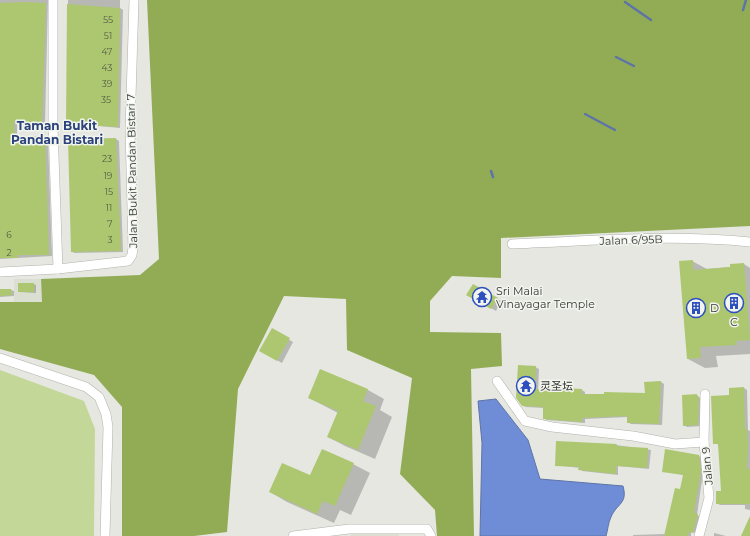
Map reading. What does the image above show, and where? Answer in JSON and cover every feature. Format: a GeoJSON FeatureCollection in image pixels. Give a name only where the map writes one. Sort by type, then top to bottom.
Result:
{"type":"FeatureCollection","features":[{"type":"Feature","properties":{"kind":"street"},"geometry":{"type":"LineString","coordinates":[[53,0],[53,128],[58,269]]}},
{"type":"Feature","properties":{"kind":"street","name":"Jalan Bukit Pandan Bistari 7"},"geometry":{"type":"LineString","coordinates":[[0,272],[58,269],[128,261],[134,252],[130,130],[134,0]]}},
{"type":"Feature","properties":{"kind":"street","name":"Jalan 6/95B"},"geometry":{"type":"LineString","coordinates":[[512,244],[714,238],[750,242]]}},
{"type":"Feature","properties":{"kind":"street"},"geometry":{"type":"LineString","coordinates":[[0,358],[86,387],[93,391],[103,403],[108,427],[105,536]]}},
{"type":"Feature","properties":{"kind":"street"},"geometry":{"type":"LineString","coordinates":[[497,381],[526,420],[552,427],[633,436],[675,444],[704,442]]}},
{"type":"Feature","properties":{"kind":"street","name":"Jalan 9"},"geometry":{"type":"LineString","coordinates":[[699,536],[709,498],[704,442],[705,394]]}},
{"type":"Feature","properties":{"kind":"street"},"geometry":{"type":"LineString","coordinates":[[293,536],[349,529],[402,533],[426,528],[431,536]]}},
{"type":"Feature","properties":{"kind":"shaded area"},"geometry":{"type":"Polygon","coordinates":[[[14,279],[41,279],[42,302],[14,302],[14,279]]]}},
{"type":"Feature","properties":{"kind":"shaded area"},"geometry":{"type":"Polygon","coordinates":[[[351,533],[399,534],[399,536],[351,536],[351,533]]]}},
{"type":"Feature","properties":{"kind":"green space"},"geometry":{"type":"Polygon","coordinates":[[[147,0],[750,0],[750,226],[501,238],[501,278],[452,276],[430,301],[430,332],[501,333],[502,366],[471,369],[474,536],[437,536],[435,510],[400,474],[412,378],[347,350],[346,299],[284,296],[238,389],[227,532],[194,536],[122,536],[122,407],[94,375],[0,349],[0,302],[42,302],[41,279],[140,275],[159,259],[147,0]]]}},
{"type":"Feature","properties":{"kind":"green space"},"geometry":{"type":"Polygon","coordinates":[[[0,370],[84,401],[95,429],[94,536],[0,536],[0,370]]]}},
{"type":"Feature","properties":{"kind":"water"},"geometry":{"type":"Polygon","coordinates":[[[496,399],[528,440],[540,479],[623,486],[623,500],[613,512],[606,536],[480,536],[482,443],[478,401],[496,399]]]}},
{"type":"Feature","properties":{"kind":"building"},"geometry":{"type":"Polygon","coordinates":[[[0,3],[46,3],[42,123],[14,122],[15,137],[45,136],[49,255],[18,255],[18,258],[0,258],[0,3]]]}},
{"type":"Feature","properties":{"kind":"building"},"geometry":{"type":"Polygon","coordinates":[[[67,4],[120,8],[118,127],[66,124],[67,4]]]}},
{"type":"Feature","properties":{"kind":"building"},"geometry":{"type":"Polygon","coordinates":[[[116,138],[121,251],[71,252],[68,139],[116,138]]]}},
{"type":"Feature","properties":{"kind":"building"},"geometry":{"type":"Polygon","coordinates":[[[693,260],[693,270],[730,267],[730,264],[744,263],[750,340],[736,341],[737,345],[700,347],[701,358],[687,359],[679,261],[693,260]]]}},
{"type":"Feature","properties":{"kind":"building"},"geometry":{"type":"Polygon","coordinates":[[[18,283],[34,283],[34,292],[18,292],[18,283]]]}},
{"type":"Feature","properties":{"kind":"building","name":"Sri Malai Vinayagar Temple"},"geometry":{"type":"Polygon","coordinates":[[[473,284],[498,298],[491,309],[466,295],[473,284]]]}},
{"type":"Feature","properties":{"kind":"building"},"geometry":{"type":"Polygon","coordinates":[[[0,289],[11,289],[12,295],[0,296],[0,289]]]}},
{"type":"Feature","properties":{"kind":"building"},"geometry":{"type":"Polygon","coordinates":[[[272,328],[290,338],[277,361],[259,351],[272,328]]]}},
{"type":"Feature","properties":{"kind":"building"},"geometry":{"type":"Polygon","coordinates":[[[518,365],[536,366],[535,389],[563,391],[563,388],[582,389],[582,394],[604,394],[604,392],[645,393],[644,382],[661,381],[659,424],[627,423],[627,416],[582,418],[582,422],[543,419],[543,407],[522,406],[516,398],[518,365]]]}},
{"type":"Feature","properties":{"kind":"building"},"geometry":{"type":"Polygon","coordinates":[[[320,369],[368,389],[363,401],[376,406],[358,450],[327,437],[338,411],[308,398],[320,369]]]}},
{"type":"Feature","properties":{"kind":"building"},"geometry":{"type":"Polygon","coordinates":[[[744,387],[745,429],[747,429],[748,446],[747,469],[750,469],[750,504],[716,504],[716,491],[721,491],[718,444],[713,444],[711,396],[729,395],[729,388],[744,387]]]}},
{"type":"Feature","properties":{"kind":"building"},"geometry":{"type":"Polygon","coordinates":[[[697,394],[697,397],[699,397],[698,425],[683,426],[682,395],[697,394]]]}},
{"type":"Feature","properties":{"kind":"building"},"geometry":{"type":"Polygon","coordinates":[[[556,441],[617,444],[616,446],[648,448],[647,468],[616,466],[616,474],[578,470],[579,467],[555,466],[556,441]]]}},
{"type":"Feature","properties":{"kind":"building"},"geometry":{"type":"Polygon","coordinates":[[[322,449],[354,463],[335,506],[323,501],[317,514],[269,492],[282,463],[310,475],[322,449]]]}},
{"type":"Feature","properties":{"kind":"building"},"geometry":{"type":"Polygon","coordinates":[[[665,449],[699,455],[701,471],[694,513],[698,514],[693,533],[689,532],[688,536],[664,536],[675,488],[680,489],[683,475],[662,472],[665,449]]]}},
{"type":"Feature","properties":{"kind":"building"},"geometry":{"type":"Polygon","coordinates":[[[750,516],[750,536],[741,536],[750,516]]]}},
{"type":"Feature","properties":{"kind":"waterway"},"geometry":{"type":"LineString","coordinates":[[743,10],[746,0]]}},
{"type":"Feature","properties":{"kind":"waterway"},"geometry":{"type":"LineString","coordinates":[[625,2],[651,20]]}},
{"type":"Feature","properties":{"kind":"waterway"},"geometry":{"type":"LineString","coordinates":[[616,57],[634,66]]}},
{"type":"Feature","properties":{"kind":"waterway"},"geometry":{"type":"LineString","coordinates":[[585,114],[615,130]]}},
{"type":"Feature","properties":{"kind":"waterway"},"geometry":{"type":"LineString","coordinates":[[491,171],[493,177]]}},
{"type":"Feature","properties":{"kind":"place","name":"Sri Malai Vinayagar Temple"},"geometry":{"type":"Point","coordinates":[482,297]}},
{"type":"Feature","properties":{"kind":"place","name":"C"},"geometry":{"type":"Point","coordinates":[734,303]}},
{"type":"Feature","properties":{"kind":"place","name":"D"},"geometry":{"type":"Point","coordinates":[696,308]}},
{"type":"Feature","properties":{"kind":"place","name":"灵圣坛"},"geometry":{"type":"Point","coordinates":[526,386]}},
{"type":"Feature","properties":{"kind":"district","name":"Taman Bukit Pandan Bistari"},"geometry":{"type":"Point","coordinates":[57,132]}}]}
